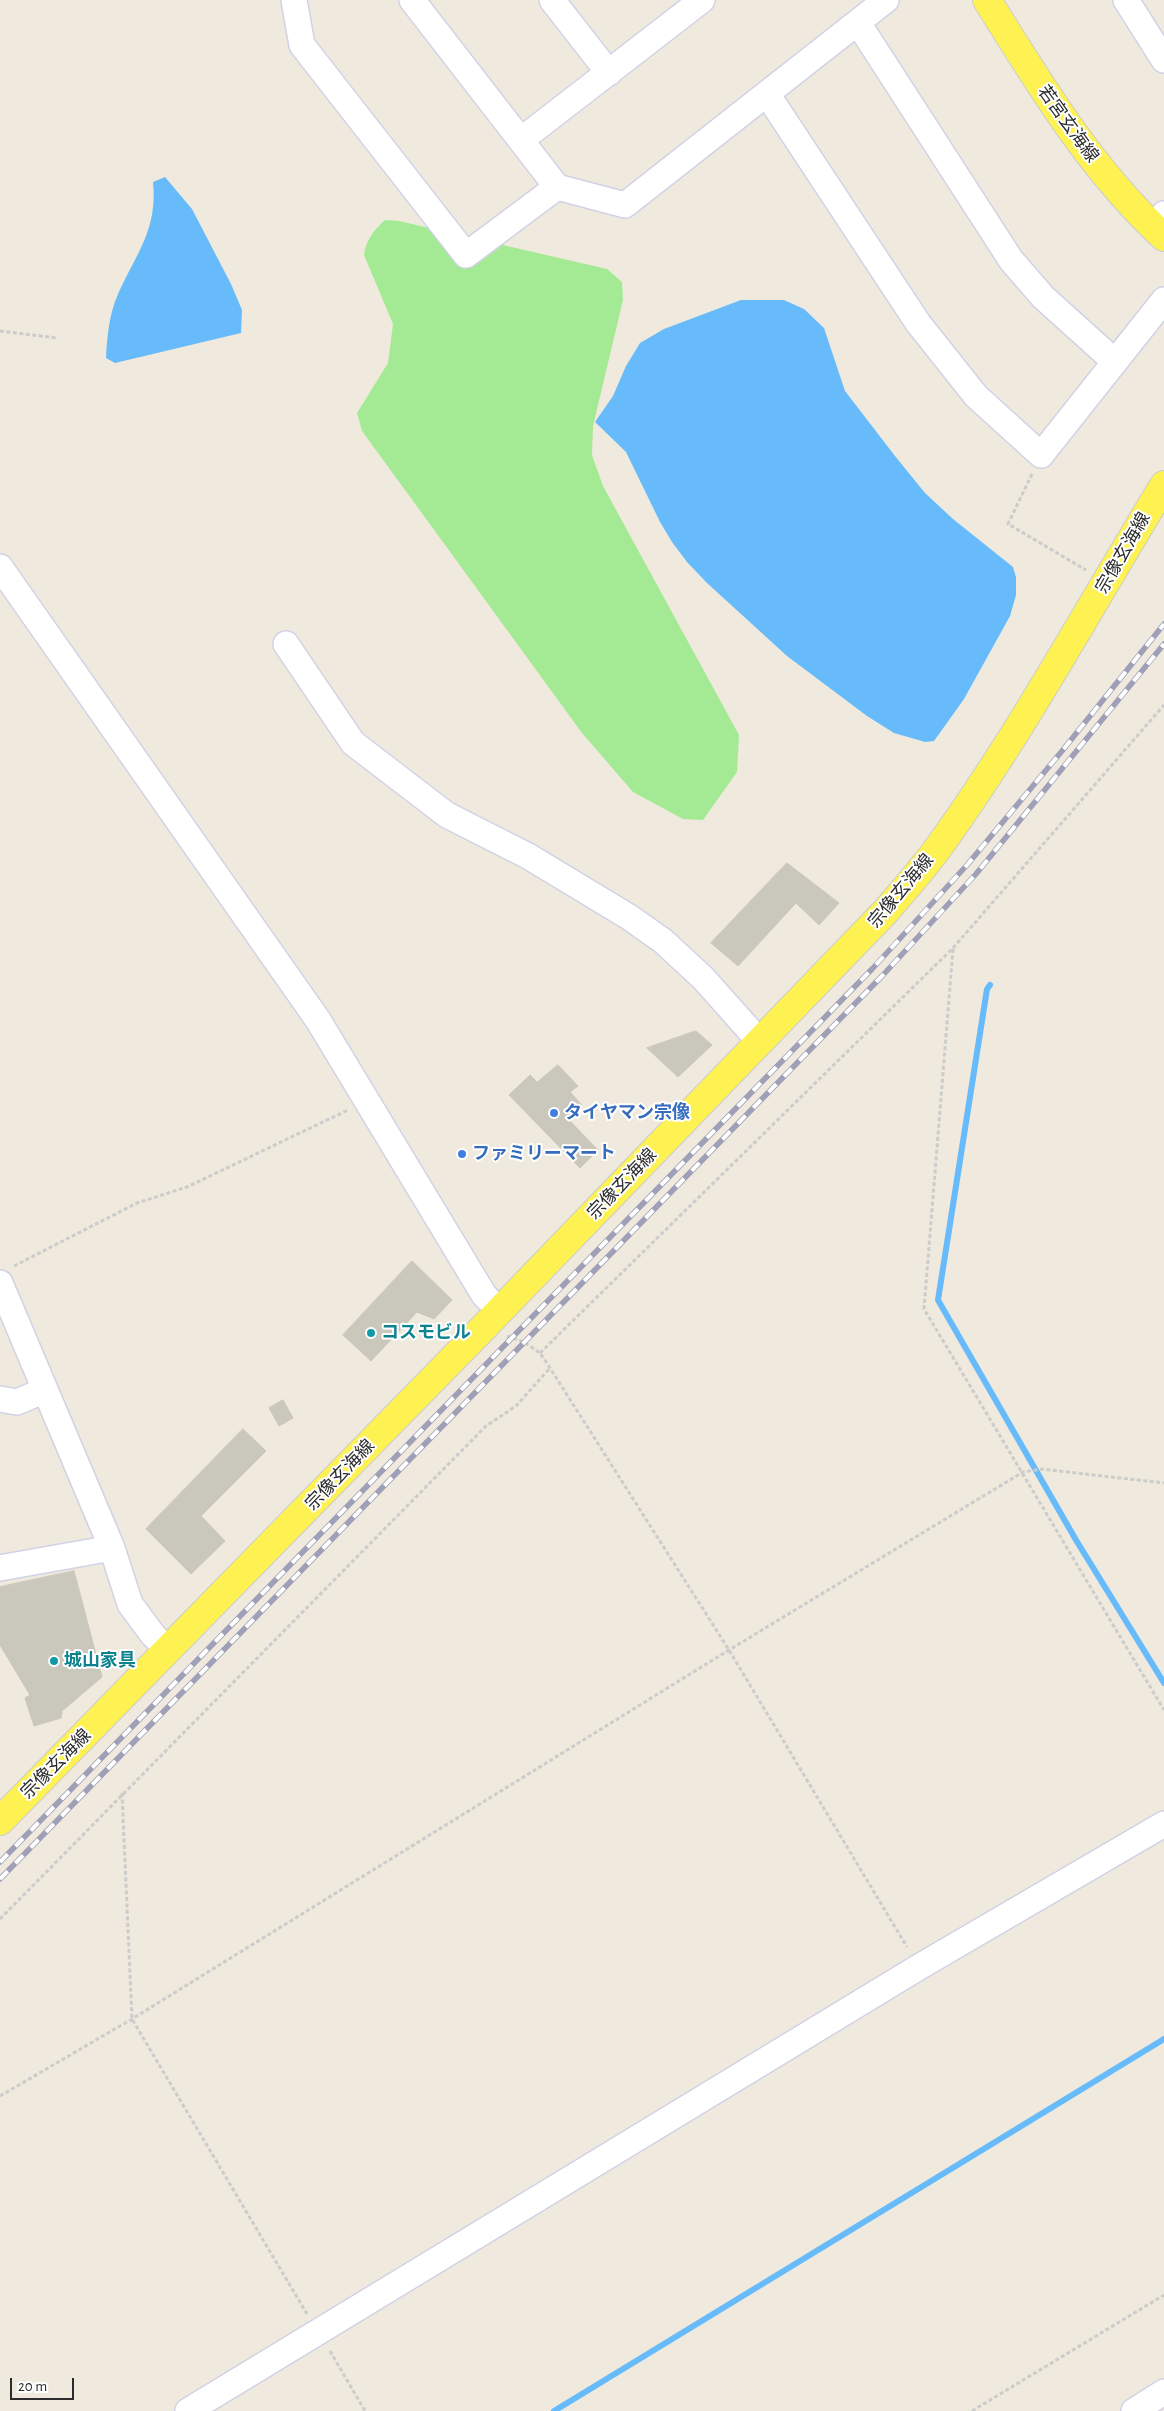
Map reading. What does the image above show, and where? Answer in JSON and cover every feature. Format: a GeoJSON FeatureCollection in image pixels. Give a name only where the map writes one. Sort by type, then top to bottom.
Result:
{"type":"FeatureCollection","features":[{"type":"Feature","properties":{"kind":"main road","name":"若宮玄海線"},"geometry":{"type":"LineString","coordinates":[[986,0],[1043,89],[1089,154],[1111,182],[1160,226]]}},
{"type":"Feature","properties":{"kind":"main road","name":"宗像玄海線"},"geometry":{"type":"LineString","coordinates":[[0,1821],[886,912],[937,849],[992,769],[1164,485]]}},
{"type":"Feature","properties":{"kind":"street"},"geometry":{"type":"LineString","coordinates":[[294,0],[302,45],[466,255],[557,187]]}},
{"type":"Feature","properties":{"kind":"street"},"geometry":{"type":"LineString","coordinates":[[412,0],[557,187],[625,205],[886,0]]}},
{"type":"Feature","properties":{"kind":"street"},"geometry":{"type":"LineString","coordinates":[[552,0],[609,72]]}},
{"type":"Feature","properties":{"kind":"street"},"geometry":{"type":"LineString","coordinates":[[521,140],[702,0]]}},
{"type":"Feature","properties":{"kind":"street"},"geometry":{"type":"LineString","coordinates":[[1126,0],[1164,60]]}},
{"type":"Feature","properties":{"kind":"street"},"geometry":{"type":"LineString","coordinates":[[858,23],[1011,260],[1043,297],[1114,361]]}},
{"type":"Feature","properties":{"kind":"street"},"geometry":{"type":"LineString","coordinates":[[767,94],[918,323],[976,396],[1040,455],[1164,300]]}},
{"type":"Feature","properties":{"kind":"street"},"geometry":{"type":"LineString","coordinates":[[0,567],[312,1012],[484,1295],[493,1317]]}},
{"type":"Feature","properties":{"kind":"street"},"geometry":{"type":"LineString","coordinates":[[286,644],[353,743],[447,815],[528,856],[629,917],[663,941],[703,978],[760,1042]]}},
{"type":"Feature","properties":{"kind":"street"},"geometry":{"type":"LineString","coordinates":[[4,1276],[45,1390],[112,1548],[130,1604],[153,1635],[168,1650]]}},
{"type":"Feature","properties":{"kind":"street"},"geometry":{"type":"LineString","coordinates":[[0,1399],[17,1402],[45,1390]]}},
{"type":"Feature","properties":{"kind":"street"},"geometry":{"type":"LineString","coordinates":[[0,1568],[112,1548]]}},
{"type":"Feature","properties":{"kind":"street"},"geometry":{"type":"LineString","coordinates":[[188,2411],[919,1967],[1164,1824]]}},
{"type":"Feature","properties":{"kind":"street"},"geometry":{"type":"LineString","coordinates":[[1134,2411],[1164,2392]]}},
{"type":"Feature","properties":{"kind":"path"},"geometry":{"type":"LineString","coordinates":[[0,331],[57,338]]}},
{"type":"Feature","properties":{"kind":"path"},"geometry":{"type":"LineString","coordinates":[[1040,455],[1008,524],[1106,582]]}},
{"type":"Feature","properties":{"kind":"path"},"geometry":{"type":"LineString","coordinates":[[540,1353],[953,948],[1164,705]]}},
{"type":"Feature","properties":{"kind":"path"},"geometry":{"type":"LineString","coordinates":[[953,948],[924,1309],[1164,1710]]}},
{"type":"Feature","properties":{"kind":"path"},"geometry":{"type":"LineString","coordinates":[[4,1276],[137,1203],[187,1187],[367,1101]]}},
{"type":"Feature","properties":{"kind":"path"},"geometry":{"type":"LineString","coordinates":[[493,1317],[512,1338],[524,1342],[540,1353],[550,1368],[729,1650],[919,1967]]}},
{"type":"Feature","properties":{"kind":"path"},"geometry":{"type":"LineString","coordinates":[[0,1919],[122,1793],[486,1426],[516,1406],[550,1368]]}},
{"type":"Feature","properties":{"kind":"path"},"geometry":{"type":"LineString","coordinates":[[0,2096],[132,2019],[729,1650],[1023,1472],[1042,1469],[1164,1483]]}},
{"type":"Feature","properties":{"kind":"path"},"geometry":{"type":"LineString","coordinates":[[122,1793],[132,2019],[365,2411]]}},
{"type":"Feature","properties":{"kind":"path"},"geometry":{"type":"LineString","coordinates":[[972,2411],[1164,2295]]}},
{"type":"Feature","properties":{"kind":"green space"},"geometry":{"type":"Polygon","coordinates":[[[385,220],[399,221],[607,269],[622,282],[623,300],[593,426],[592,455],[603,486],[739,735],[737,772],[703,820],[683,819],[633,792],[582,733],[362,431],[357,413],[388,363],[393,324],[364,255],[371,236],[385,220]]]}},
{"type":"Feature","properties":{"kind":"water"},"geometry":{"type":"Polygon","coordinates":[[[165,177],[192,209],[231,284],[242,310],[241,333],[115,363],[106,358],[112,310],[149,228],[154,199],[153,182],[165,177]]]}},
{"type":"Feature","properties":{"kind":"water"},"geometry":{"type":"Polygon","coordinates":[[[741,300],[784,300],[804,309],[824,328],[845,391],[895,456],[925,493],[953,519],[1013,567],[1016,577],[1016,595],[1010,616],[964,699],[934,741],[925,742],[894,733],[867,716],[787,656],[707,583],[687,562],[672,542],[660,522],[626,452],[595,422],[613,396],[626,366],[640,343],[664,329],[741,300]]]}},
{"type":"Feature","properties":{"kind":"building"},"geometry":{"type":"Polygon","coordinates":[[[787,863],[839,903],[819,925],[796,903],[738,966],[711,943],[787,863]]]}},
{"type":"Feature","properties":{"kind":"building"},"geometry":{"type":"Polygon","coordinates":[[[696,1031],[712,1045],[678,1077],[647,1048],[696,1031]]]}},
{"type":"Feature","properties":{"kind":"building"},"geometry":{"type":"Polygon","coordinates":[[[558,1065],[578,1086],[570,1092],[582,1105],[568,1119],[598,1150],[580,1168],[509,1095],[530,1075],[537,1082],[558,1065]]]}},
{"type":"Feature","properties":{"kind":"building"},"geometry":{"type":"Polygon","coordinates":[[[412,1261],[452,1300],[434,1319],[417,1312],[371,1361],[343,1335],[412,1261]]]}},
{"type":"Feature","properties":{"kind":"building"},"geometry":{"type":"Polygon","coordinates":[[[283,1400],[293,1418],[279,1426],[269,1408],[283,1400]]]}},
{"type":"Feature","properties":{"kind":"building"},"geometry":{"type":"Polygon","coordinates":[[[243,1429],[266,1451],[201,1516],[225,1541],[191,1574],[146,1529],[243,1429]]]}},
{"type":"Feature","properties":{"kind":"building","name":"城山家具"},"geometry":{"type":"Polygon","coordinates":[[[74,1571],[102,1677],[62,1711],[61,1718],[34,1726],[25,1698],[30,1695],[0,1645],[0,1587],[74,1571]]]}},
{"type":"Feature","properties":{"kind":"waterway"},"geometry":{"type":"LineString","coordinates":[[990,985],[987,989],[938,1300],[1076,1540],[1164,1683]]}},
{"type":"Feature","properties":{"kind":"waterway"},"geometry":{"type":"LineString","coordinates":[[554,2411],[1164,2039]]}},
{"type":"Feature","properties":{"kind":"railway"},"geometry":{"type":"LineString","coordinates":[[0,1862],[873,968],[967,865],[1164,624]]}},
{"type":"Feature","properties":{"kind":"railway"},"geometry":{"type":"LineString","coordinates":[[0,1879],[883,975],[976,874],[1164,644]]}},
{"type":"Feature","properties":{"kind":"place","name":"タイヤマン宗像"},"geometry":{"type":"Point","coordinates":[554,1113]}},
{"type":"Feature","properties":{"kind":"place","name":"ファミリーマート"},"geometry":{"type":"Point","coordinates":[462,1154]}},
{"type":"Feature","properties":{"kind":"place","name":"コスモビル"},"geometry":{"type":"Point","coordinates":[371,1333]}},
{"type":"Feature","properties":{"kind":"place","name":"城山家具"},"geometry":{"type":"Point","coordinates":[54,1661]}}]}
